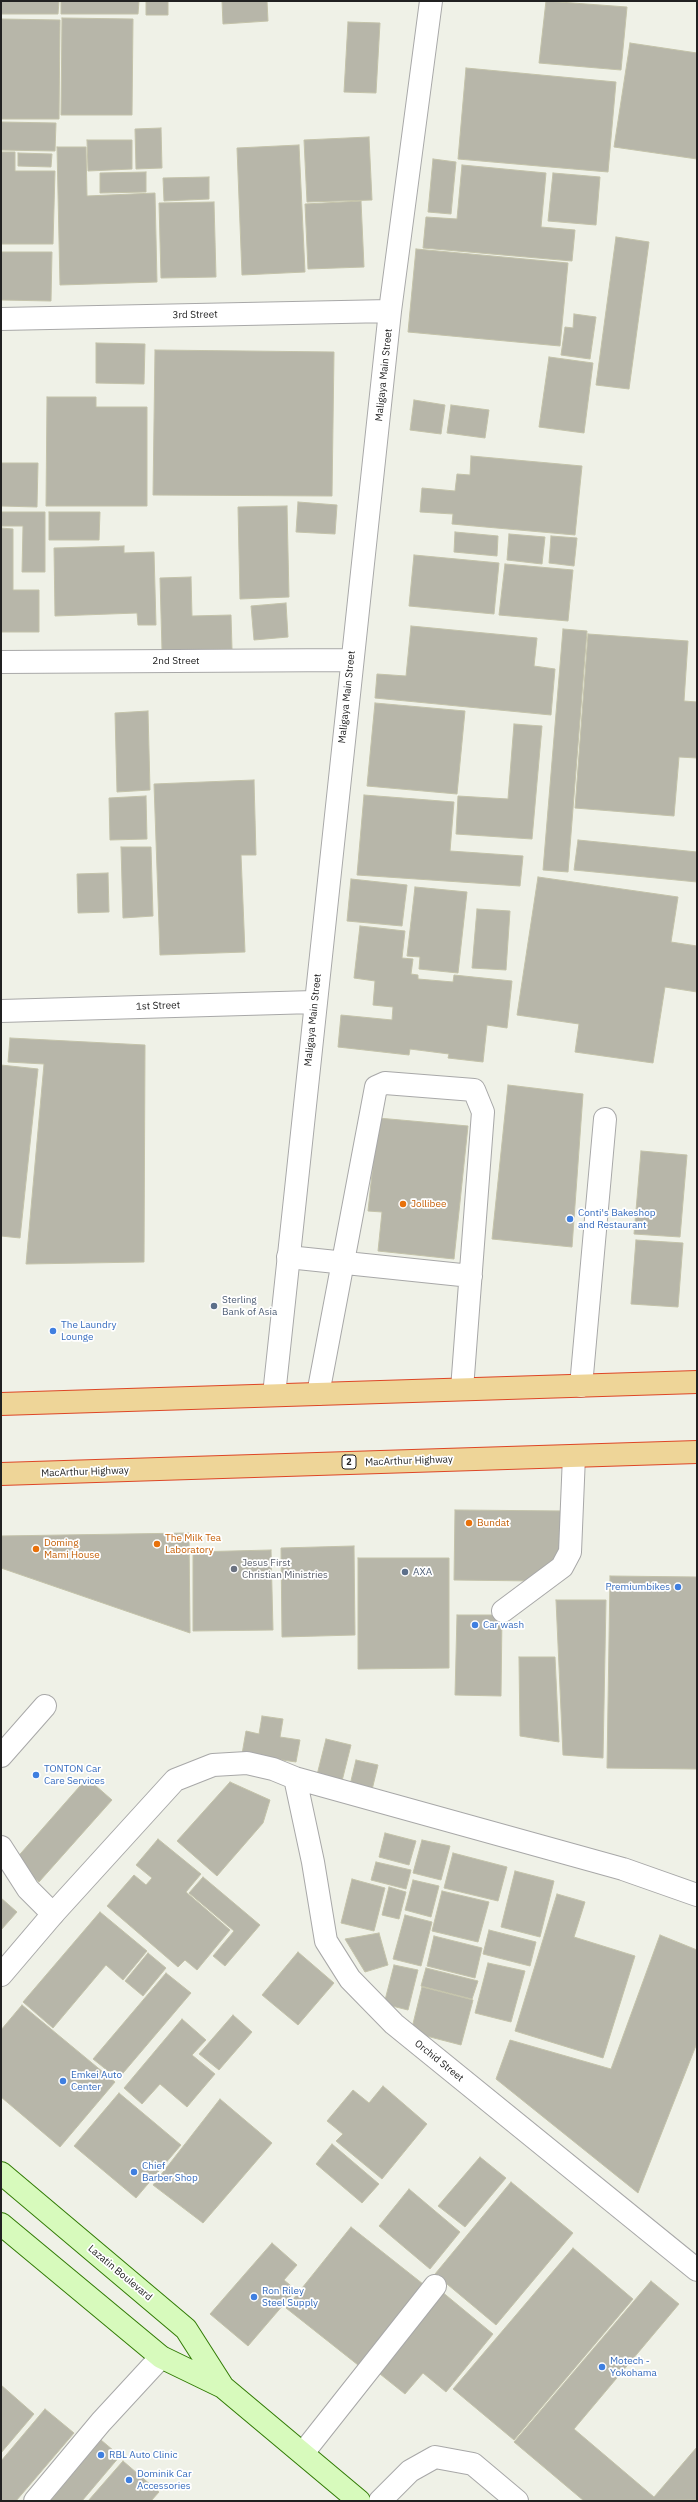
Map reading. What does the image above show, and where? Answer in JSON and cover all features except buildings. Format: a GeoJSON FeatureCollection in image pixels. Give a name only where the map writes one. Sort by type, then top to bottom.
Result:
{"type":"FeatureCollection","features":[{"type":"Feature","properties":{"kind":"highway"},"geometry":{"type":"LineString","coordinates":[[1,1404],[697,1382]]}},
{"type":"Feature","properties":{"kind":"highway","name":"MacArthur Highway"},"geometry":{"type":"LineString","coordinates":[[1,1474],[697,1452]]}},
{"type":"Feature","properties":{"kind":"main road","name":"Lazatin Boulevard"},"geometry":{"type":"LineString","coordinates":[[1,2173],[186,2329],[223,2387]]}},
{"type":"Feature","properties":{"kind":"main road","name":"Lazatin Boulevard"},"geometry":{"type":"LineString","coordinates":[[1,2224],[162,2357],[223,2387],[359,2501]]}},
{"type":"Feature","properties":{"kind":"street","name":"Maligaya Main Street"},"geometry":{"type":"LineString","coordinates":[[274,1395],[314,1002],[351,660],[385,368],[390,311],[431,1]]}},
{"type":"Feature","properties":{"kind":"street","name":"3rd Street"},"geometry":{"type":"LineString","coordinates":[[1,319],[390,311]]}},
{"type":"Feature","properties":{"kind":"street","name":"2nd Street"},"geometry":{"type":"LineString","coordinates":[[1,662],[351,660]]}},
{"type":"Feature","properties":{"kind":"street","name":"1st Street"},"geometry":{"type":"LineString","coordinates":[[1,1010],[314,1002]]}},
{"type":"Feature","properties":{"kind":"street"},"geometry":{"type":"LineString","coordinates":[[318,1394],[376,1088],[385,1083],[474,1090],[483,1112],[462,1389]]}},
{"type":"Feature","properties":{"kind":"street"},"geometry":{"type":"LineString","coordinates":[[581,1386],[605,1119]]}},
{"type":"Feature","properties":{"kind":"street"},"geometry":{"type":"LineString","coordinates":[[288,1257],[471,1276]]}},
{"type":"Feature","properties":{"kind":"street"},"geometry":{"type":"LineString","coordinates":[[503,1611],[562,1567],[570,1552],[574,1456]]}},
{"type":"Feature","properties":{"kind":"street"},"geometry":{"type":"LineString","coordinates":[[1,1756],[45,1706]]}},
{"type":"Feature","properties":{"kind":"street"},"geometry":{"type":"LineString","coordinates":[[1,1975],[52,1914],[175,1780],[213,1765],[247,1763],[295,1778],[623,1869],[697,1895]]}},
{"type":"Feature","properties":{"kind":"street","name":"Orchid Street"},"geometry":{"type":"LineString","coordinates":[[295,1778],[313,1862],[326,1940],[350,1979],[394,2024],[697,2270]]}},
{"type":"Feature","properties":{"kind":"street"},"geometry":{"type":"LineString","coordinates":[[1,1847],[28,1890],[52,1914]]}},
{"type":"Feature","properties":{"kind":"street"},"geometry":{"type":"LineString","coordinates":[[303,2453],[435,2286]]}},
{"type":"Feature","properties":{"kind":"street"},"geometry":{"type":"LineString","coordinates":[[35,2501],[101,2422],[162,2357]]}},
{"type":"Feature","properties":{"kind":"street"},"geometry":{"type":"LineString","coordinates":[[380,2501],[410,2471],[435,2457],[473,2464],[517,2501]]}},
{"type":"Feature","properties":{"kind":"place","name":"Jollibee"},"geometry":{"type":"Point","coordinates":[403,1204]}},
{"type":"Feature","properties":{"kind":"place","name":"Conti's Bakeshop and Restaurant"},"geometry":{"type":"Point","coordinates":[570,1219]}},
{"type":"Feature","properties":{"kind":"place","name":"Sterling Bank of Asia"},"geometry":{"type":"Point","coordinates":[214,1306]}},
{"type":"Feature","properties":{"kind":"place","name":"The Laundry Lounge"},"geometry":{"type":"Point","coordinates":[53,1331]}},
{"type":"Feature","properties":{"kind":"place","name":"Bundat"},"geometry":{"type":"Point","coordinates":[469,1523]}},
{"type":"Feature","properties":{"kind":"place","name":"The Milk Tea Laboratory"},"geometry":{"type":"Point","coordinates":[157,1544]}},
{"type":"Feature","properties":{"kind":"place","name":"Doming Mami House"},"geometry":{"type":"Point","coordinates":[36,1549]}},
{"type":"Feature","properties":{"kind":"place","name":"Jesus First Christian Ministries"},"geometry":{"type":"Point","coordinates":[234,1569]}},
{"type":"Feature","properties":{"kind":"place","name":"AXA"},"geometry":{"type":"Point","coordinates":[405,1572]}},
{"type":"Feature","properties":{"kind":"place","name":"Premiumbikes"},"geometry":{"type":"Point","coordinates":[678,1587]}},
{"type":"Feature","properties":{"kind":"place","name":"Car wash"},"geometry":{"type":"Point","coordinates":[475,1625]}},
{"type":"Feature","properties":{"kind":"place","name":"TONTON Car Care Services"},"geometry":{"type":"Point","coordinates":[36,1775]}},
{"type":"Feature","properties":{"kind":"place","name":"Emkei Auto Center"},"geometry":{"type":"Point","coordinates":[63,2081]}},
{"type":"Feature","properties":{"kind":"place","name":"Chief Barber Shop"},"geometry":{"type":"Point","coordinates":[134,2172]}},
{"type":"Feature","properties":{"kind":"place","name":"Ron Riley Steel Supply"},"geometry":{"type":"Point","coordinates":[254,2297]}},
{"type":"Feature","properties":{"kind":"place","name":"Motech - Yokohama"},"geometry":{"type":"Point","coordinates":[602,2367]}},
{"type":"Feature","properties":{"kind":"place","name":"RBL Auto Clinic"},"geometry":{"type":"Point","coordinates":[101,2455]}},
{"type":"Feature","properties":{"kind":"place","name":"Dominik Car Accessories"},"geometry":{"type":"Point","coordinates":[129,2480]}}]}
